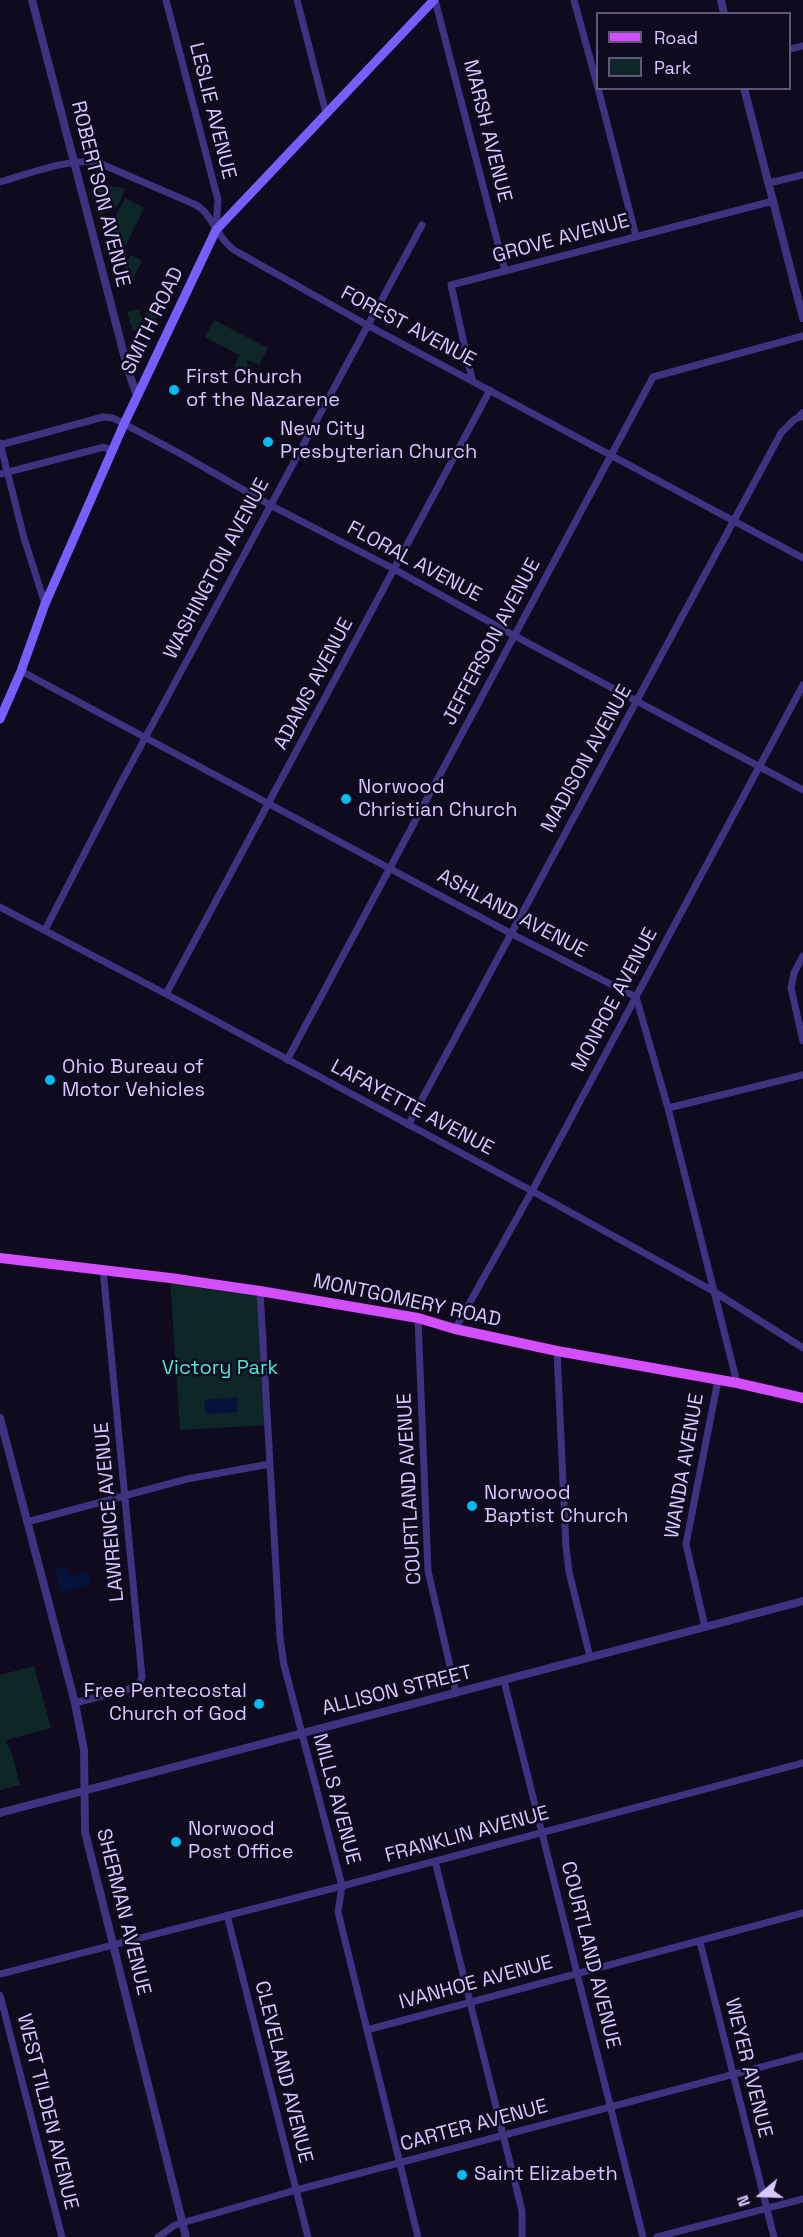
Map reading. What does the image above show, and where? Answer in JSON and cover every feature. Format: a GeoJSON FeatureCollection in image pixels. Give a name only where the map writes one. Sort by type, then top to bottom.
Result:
{"type":"FeatureCollection","features":[{"type":"Feature","properties":{"kind":"main road","name":"SMITH ROAD"},"geometry":{"type":"LineString","coordinates":[[0,719],[21,671],[45,604],[136,396],[216,230],[434,0]]}},
{"type":"Feature","properties":{"kind":"main road","name":"MONTGOMERY ROAD"},"geometry":{"type":"LineString","coordinates":[[0,1258],[103,1269],[260,1291],[418,1318],[455,1329],[557,1351],[737,1383],[803,1398]]}},
{"type":"Feature","properties":{"kind":"street","name":"ROBERTSON AVENUE"},"geometry":{"type":"LineString","coordinates":[[32,0],[136,396]]}},
{"type":"Feature","properties":{"kind":"street","name":"LESLIE AVENUE"},"geometry":{"type":"LineString","coordinates":[[166,0],[218,200],[216,230]]}},
{"type":"Feature","properties":{"kind":"street"},"geometry":{"type":"LineString","coordinates":[[297,0],[326,113]]}},
{"type":"Feature","properties":{"kind":"street","name":"MARSH AVENUE"},"geometry":{"type":"LineString","coordinates":[[434,0],[505,271]]}},
{"type":"Feature","properties":{"kind":"street"},"geometry":{"type":"LineString","coordinates":[[574,0],[596,81]]}},
{"type":"Feature","properties":{"kind":"street"},"geometry":{"type":"LineString","coordinates":[[599,90],[636,236]]}},
{"type":"Feature","properties":{"kind":"street"},"geometry":{"type":"LineString","coordinates":[[745,90],[803,318]]}},
{"type":"Feature","properties":{"kind":"street","name":"FOREST AVENUE"},"geometry":{"type":"LineString","coordinates":[[0,182],[74,162],[90,161],[200,206],[226,244],[234,250],[368,325],[803,558]]}},
{"type":"Feature","properties":{"kind":"street"},"geometry":{"type":"LineString","coordinates":[[769,183],[803,175]]}},
{"type":"Feature","properties":{"kind":"street","name":"GROVE AVENUE"},"geometry":{"type":"LineString","coordinates":[[472,380],[451,285],[773,201]]}},
{"type":"Feature","properties":{"kind":"street","name":"WASHINGTON AVENUE"},"geometry":{"type":"LineString","coordinates":[[45,930],[117,790],[422,225]]}},
{"type":"Feature","properties":{"kind":"street","name":"JEFFERSON AVENUE"},"geometry":{"type":"LineString","coordinates":[[287,1060],[652,377],[803,336]]}},
{"type":"Feature","properties":{"kind":"street","name":"ADAMS AVENUE"},"geometry":{"type":"LineString","coordinates":[[166,994],[490,390]]}},
{"type":"Feature","properties":{"kind":"street","name":"MADISON AVENUE"},"geometry":{"type":"LineString","coordinates":[[408,1125],[781,433],[787,425],[802,415]]}},
{"type":"Feature","properties":{"kind":"street","name":"FLORAL AVENUE"},"geometry":{"type":"LineString","coordinates":[[0,444],[103,417],[113,418],[803,790]]}},
{"type":"Feature","properties":{"kind":"street"},"geometry":{"type":"LineString","coordinates":[[0,444],[4,473],[45,604]]}},
{"type":"Feature","properties":{"kind":"street"},"geometry":{"type":"LineString","coordinates":[[4,473],[104,447],[112,451]]}},
{"type":"Feature","properties":{"kind":"street","name":"ASHLAND AVENUE"},"geometry":{"type":"LineString","coordinates":[[21,671],[636,998]]}},
{"type":"Feature","properties":{"kind":"street","name":"MONROE AVENUE"},"geometry":{"type":"LineString","coordinates":[[455,1329],[532,1191],[803,685]]}},
{"type":"Feature","properties":{"kind":"street","name":"LAFAYETTE AVENUE"},"geometry":{"type":"LineString","coordinates":[[0,907],[532,1191],[713,1291],[803,1348]]}},
{"type":"Feature","properties":{"kind":"street"},"geometry":{"type":"LineString","coordinates":[[803,956],[794,973],[791,988],[803,1041]]}},
{"type":"Feature","properties":{"kind":"street"},"geometry":{"type":"LineString","coordinates":[[636,998],[668,1108],[737,1383]]}},
{"type":"Feature","properties":{"kind":"street"},"geometry":{"type":"LineString","coordinates":[[668,1108],[803,1075]]}},
{"type":"Feature","properties":{"kind":"street","name":"LAWRENCE AVENUE"},"geometry":{"type":"LineString","coordinates":[[75,1703],[133,1688],[140,1683],[142,1677],[103,1269]]}},
{"type":"Feature","properties":{"kind":"street","name":"MILLS AVENUE"},"geometry":{"type":"LineString","coordinates":[[260,1291],[280,1638],[284,1665],[342,1886],[338,1912],[418,2237]]}},
{"type":"Feature","properties":{"kind":"street","name":"COURTLAND AVENUE"},"geometry":{"type":"LineString","coordinates":[[418,1318],[428,1571],[456,1692]]}},
{"type":"Feature","properties":{"kind":"street"},"geometry":{"type":"LineString","coordinates":[[557,1351],[566,1547],[569,1572],[590,1657]]}},
{"type":"Feature","properties":{"kind":"street","name":"WANDA AVENUE"},"geometry":{"type":"LineString","coordinates":[[705,1628],[686,1544],[718,1380]]}},
{"type":"Feature","properties":{"kind":"street","name":"SHERMAN AVENUE"},"geometry":{"type":"LineString","coordinates":[[0,1418],[75,1703],[84,1750],[85,1832],[186,2237]]}},
{"type":"Feature","properties":{"kind":"street"},"geometry":{"type":"LineString","coordinates":[[27,1522],[187,1479],[270,1464]]}},
{"type":"Feature","properties":{"kind":"street","name":"ALLISON STREET"},"geometry":{"type":"LineString","coordinates":[[0,1813],[803,1601]]}},
{"type":"Feature","properties":{"kind":"street","name":"COURTLAND AVENUE"},"geometry":{"type":"LineString","coordinates":[[504,1681],[643,2237]]}},
{"type":"Feature","properties":{"kind":"street","name":"FRANKLIN AVENUE"},"geometry":{"type":"LineString","coordinates":[[0,1974],[342,1886],[803,1762]]}},
{"type":"Feature","properties":{"kind":"street"},"geometry":{"type":"LineString","coordinates":[[435,1861],[522,2211],[522,2237]]}},
{"type":"Feature","properties":{"kind":"street","name":"IVANHOE AVENUE"},"geometry":{"type":"LineString","coordinates":[[368,2030],[803,1913]]}},
{"type":"Feature","properties":{"kind":"street","name":"CLEVELAND AVENUE"},"geometry":{"type":"LineString","coordinates":[[227,1915],[308,2237]]}},
{"type":"Feature","properties":{"kind":"street","name":"WEYER AVENUE"},"geometry":{"type":"LineString","coordinates":[[700,1942],[774,2237]]}},
{"type":"Feature","properties":{"kind":"street","name":"WEST TILDEN AVENUE"},"geometry":{"type":"LineString","coordinates":[[0,1995],[62,2237]]}},
{"type":"Feature","properties":{"kind":"street","name":"CARTER AVENUE"},"geometry":{"type":"LineString","coordinates":[[158,2237],[167,2229],[182,2223],[296,2190],[803,2056]]}},
{"type":"Feature","properties":{"kind":"street"},"geometry":{"type":"LineString","coordinates":[[657,2237],[803,2199]]}},
{"type":"Feature","properties":{"kind":"green space"},"geometry":{"type":"Polygon","coordinates":[[[97,184],[124,188],[117,206],[98,214],[96,205],[97,184]]]}},
{"type":"Feature","properties":{"kind":"green space"},"geometry":{"type":"Polygon","coordinates":[[[125,198],[144,208],[125,247],[105,237],[125,198]]]}},
{"type":"Feature","properties":{"kind":"green space"},"geometry":{"type":"Polygon","coordinates":[[[131,255],[142,261],[130,284],[119,278],[131,255]]]}},
{"type":"Feature","properties":{"kind":"green space"},"geometry":{"type":"Polygon","coordinates":[[[154,298],[164,303],[154,322],[144,316],[154,298]]]}},
{"type":"Feature","properties":{"kind":"green space"},"geometry":{"type":"Polygon","coordinates":[[[139,309],[145,328],[133,331],[127,312],[139,309]]]}},
{"type":"Feature","properties":{"kind":"green space"},"geometry":{"type":"Polygon","coordinates":[[[214,320],[268,348],[259,365],[245,359],[249,366],[252,366],[250,374],[236,373],[236,363],[238,357],[241,356],[205,337],[214,320]]]}},
{"type":"Feature","properties":{"kind":"green space","name":"Victory Park"},"geometry":{"type":"Polygon","coordinates":[[[170,1278],[260,1291],[268,1425],[180,1430],[170,1278]]]}},
{"type":"Feature","properties":{"kind":"green space"},"geometry":{"type":"Polygon","coordinates":[[[34,1666],[51,1728],[6,1740],[20,1785],[0,1790],[0,1675],[34,1666]]]}},
{"type":"Feature","properties":{"kind":"water"},"geometry":{"type":"Polygon","coordinates":[[[237,1397],[237,1412],[206,1414],[204,1400],[237,1397]]]}},
{"type":"Feature","properties":{"kind":"water"},"geometry":{"type":"Polygon","coordinates":[[[67,1566],[70,1576],[87,1572],[91,1584],[61,1593],[54,1570],[67,1566]]]}},
{"type":"Feature","properties":{"kind":"place","name":"First Church of the Nazarene"},"geometry":{"type":"Point","coordinates":[174,390]}},
{"type":"Feature","properties":{"kind":"place","name":"New City Presbyterian Church"},"geometry":{"type":"Point","coordinates":[268,442]}},
{"type":"Feature","properties":{"kind":"place","name":"Norwood Christian Church"},"geometry":{"type":"Point","coordinates":[346,799]}},
{"type":"Feature","properties":{"kind":"place","name":"Ohio Bureau of Motor Vehicles"},"geometry":{"type":"Point","coordinates":[50,1080]}},
{"type":"Feature","properties":{"kind":"place","name":"Norwood Baptist Church"},"geometry":{"type":"Point","coordinates":[472,1506]}},
{"type":"Feature","properties":{"kind":"place","name":"Free Pentecostal Church of God"},"geometry":{"type":"Point","coordinates":[259,1704]}},
{"type":"Feature","properties":{"kind":"place","name":"Norwood Post Office"},"geometry":{"type":"Point","coordinates":[176,1842]}},
{"type":"Feature","properties":{"kind":"place","name":"Saint Elizabeth"},"geometry":{"type":"Point","coordinates":[462,2175]}}]}
